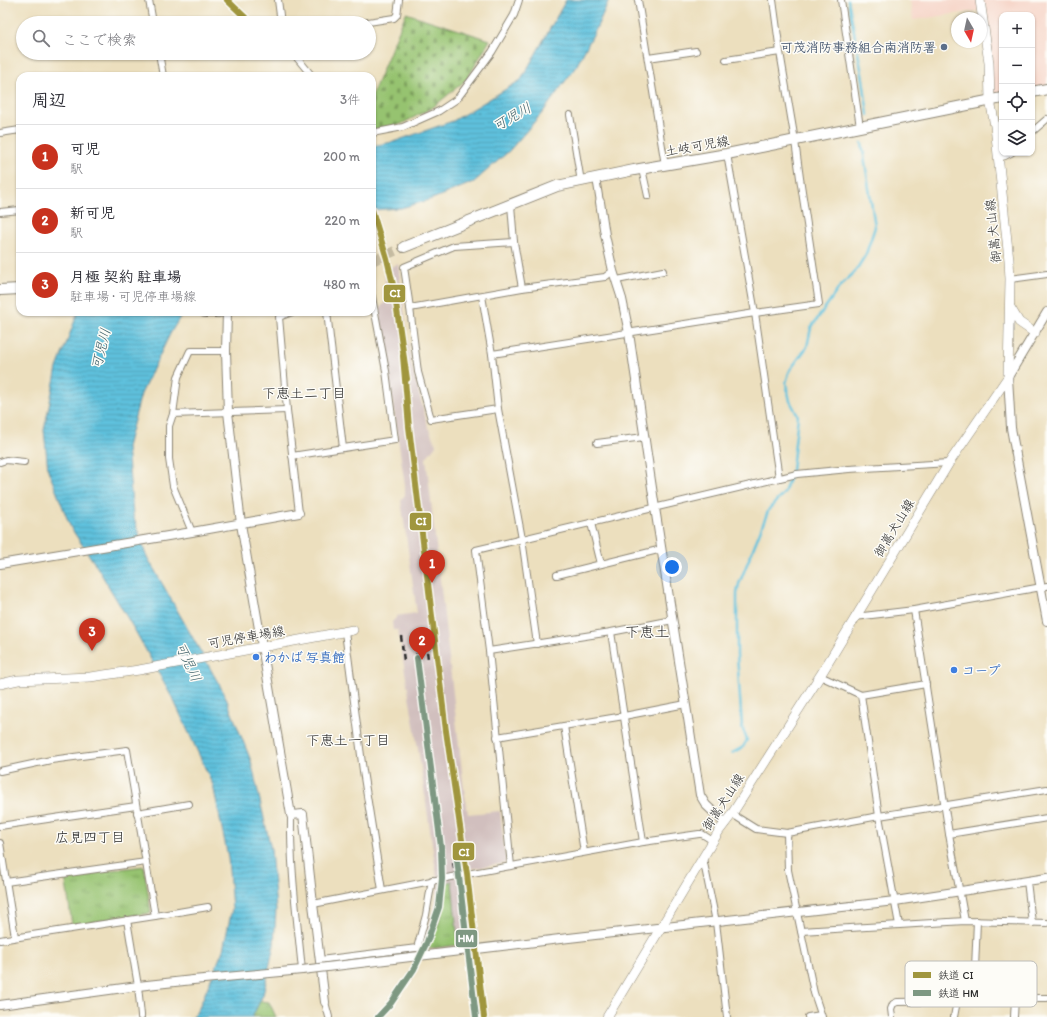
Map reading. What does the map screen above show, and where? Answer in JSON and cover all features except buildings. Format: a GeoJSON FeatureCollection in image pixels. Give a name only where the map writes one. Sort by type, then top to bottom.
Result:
{"type":"FeatureCollection","features":[{"type":"Feature","properties":{"kind":"main road","name":"御嵩犬山線"},"geometry":{"type":"LineString","coordinates":[[607,1017],[713,841],[732,814],[820,676],[949,463],[1008,377],[1010,279],[995,126],[990,100],[989,63],[980,0]]}},
{"type":"Feature","properties":{"kind":"main road"},"geometry":{"type":"LineString","coordinates":[[1035,91],[1047,89]]}},
{"type":"Feature","properties":{"kind":"main road","name":"土岐可児線"},"geometry":{"type":"LineString","coordinates":[[404,247],[557,186],[795,141],[999,98]]}},
{"type":"Feature","properties":{"kind":"main road"},"geometry":{"type":"LineString","coordinates":[[0,290],[16,289]]}},
{"type":"Feature","properties":{"kind":"main road"},"geometry":{"type":"LineString","coordinates":[[1010,306],[1019,322],[1035,332]]}},
{"type":"Feature","properties":{"kind":"main road","name":"可児停車場線"},"geometry":{"type":"LineString","coordinates":[[0,684],[18,680],[90,677],[139,670],[349,631]]}},
{"type":"Feature","properties":{"kind":"street"},"geometry":{"type":"LineString","coordinates":[[149,0],[152,16]]}},
{"type":"Feature","properties":{"kind":"street"},"geometry":{"type":"LineString","coordinates":[[278,0],[280,16]]}},
{"type":"Feature","properties":{"kind":"street"},"geometry":{"type":"LineString","coordinates":[[376,21],[394,18],[397,15],[399,0]]}},
{"type":"Feature","properties":{"kind":"street"},"geometry":{"type":"LineString","coordinates":[[376,132],[403,127],[440,111],[457,99],[492,52],[514,15],[519,0]]}},
{"type":"Feature","properties":{"kind":"street"},"geometry":{"type":"LineString","coordinates":[[638,0],[665,165]]}},
{"type":"Feature","properties":{"kind":"street"},"geometry":{"type":"LineString","coordinates":[[492,354],[819,304],[773,0]]}},
{"type":"Feature","properties":{"kind":"street"},"geometry":{"type":"LineString","coordinates":[[840,0],[860,127]]}},
{"type":"Feature","properties":{"kind":"street"},"geometry":{"type":"LineString","coordinates":[[648,58],[696,51]]}},
{"type":"Feature","properties":{"kind":"street"},"geometry":{"type":"LineString","coordinates":[[726,60],[780,52]]}},
{"type":"Feature","properties":{"kind":"street"},"geometry":{"type":"LineString","coordinates":[[160,60],[162,72]]}},
{"type":"Feature","properties":{"kind":"street"},"geometry":{"type":"LineString","coordinates":[[299,60],[309,72]]}},
{"type":"Feature","properties":{"kind":"street"},"geometry":{"type":"LineString","coordinates":[[570,115],[581,182]]}},
{"type":"Feature","properties":{"kind":"street"},"geometry":{"type":"LineString","coordinates":[[1035,129],[1047,119]]}},
{"type":"Feature","properties":{"kind":"street"},"geometry":{"type":"LineString","coordinates":[[0,134],[16,131]]}},
{"type":"Feature","properties":{"kind":"street"},"geometry":{"type":"LineString","coordinates":[[727,154],[755,313],[779,478]]}},
{"type":"Feature","properties":{"kind":"street"},"geometry":{"type":"LineString","coordinates":[[998,158],[1005,156]]}},
{"type":"Feature","properties":{"kind":"street"},"geometry":{"type":"LineString","coordinates":[[642,169],[648,196]]}},
{"type":"Feature","properties":{"kind":"street"},"geometry":{"type":"LineString","coordinates":[[596,178],[605,235],[629,332],[700,795],[706,805],[725,823]]}},
{"type":"Feature","properties":{"kind":"street"},"geometry":{"type":"LineString","coordinates":[[510,205],[514,242],[522,288]]}},
{"type":"Feature","properties":{"kind":"street"},"geometry":{"type":"LineString","coordinates":[[0,212],[16,210]]}},
{"type":"Feature","properties":{"kind":"street"},"geometry":{"type":"LineString","coordinates":[[498,409],[431,419],[418,372],[404,266],[454,246],[514,242]]}},
{"type":"Feature","properties":{"kind":"street"},"geometry":{"type":"LineString","coordinates":[[410,308],[522,288],[605,277],[613,271]]}},
{"type":"Feature","properties":{"kind":"street"},"geometry":{"type":"LineString","coordinates":[[616,280],[663,271]]}},
{"type":"Feature","properties":{"kind":"street"},"geometry":{"type":"LineString","coordinates":[[1010,279],[1047,274]]}},
{"type":"Feature","properties":{"kind":"street"},"geometry":{"type":"LineString","coordinates":[[482,296],[492,354],[498,409],[522,539],[537,644]]}},
{"type":"Feature","properties":{"kind":"street"},"geometry":{"type":"LineString","coordinates":[[1047,312],[1008,377],[1011,428],[1044,590],[1047,620]]}},
{"type":"Feature","properties":{"kind":"street"},"geometry":{"type":"LineString","coordinates":[[227,316],[226,351],[228,412],[241,524],[291,815],[294,884],[302,970]]}},
{"type":"Feature","properties":{"kind":"street"},"geometry":{"type":"LineString","coordinates":[[0,564],[299,513],[287,410],[279,317],[282,316]]}},
{"type":"Feature","properties":{"kind":"street"},"geometry":{"type":"LineString","coordinates":[[327,316],[343,448]]}},
{"type":"Feature","properties":{"kind":"street"},"geometry":{"type":"LineString","coordinates":[[292,456],[395,440],[386,371],[376,316]]}},
{"type":"Feature","properties":{"kind":"street"},"geometry":{"type":"LineString","coordinates":[[192,532],[173,486],[169,452],[169,426],[173,414],[178,376],[190,351],[226,351]]}},
{"type":"Feature","properties":{"kind":"street"},"geometry":{"type":"LineString","coordinates":[[173,414],[287,410]]}},
{"type":"Feature","properties":{"kind":"street"},"geometry":{"type":"LineString","coordinates":[[597,443],[644,437]]}},
{"type":"Feature","properties":{"kind":"street"},"geometry":{"type":"LineString","coordinates":[[0,462],[6,460],[24,462]]}},
{"type":"Feature","properties":{"kind":"street"},"geometry":{"type":"LineString","coordinates":[[511,866],[489,651],[476,550],[797,474],[848,469],[949,463]]}},
{"type":"Feature","properties":{"kind":"street"},"geometry":{"type":"LineString","coordinates":[[591,523],[601,564]]}},
{"type":"Feature","properties":{"kind":"street"},"geometry":{"type":"LineString","coordinates":[[556,575],[662,549]]}},
{"type":"Feature","properties":{"kind":"street"},"geometry":{"type":"LineString","coordinates":[[855,617],[914,610],[1044,590]]}},
{"type":"Feature","properties":{"kind":"street"},"geometry":{"type":"LineString","coordinates":[[914,610],[949,834],[965,921]]}},
{"type":"Feature","properties":{"kind":"street"},"geometry":{"type":"LineString","coordinates":[[489,651],[611,632],[673,620]]}},
{"type":"Feature","properties":{"kind":"street"},"geometry":{"type":"LineString","coordinates":[[349,631],[363,771],[382,890]]}},
{"type":"Feature","properties":{"kind":"street"},"geometry":{"type":"LineString","coordinates":[[611,632],[643,842]]}},
{"type":"Feature","properties":{"kind":"street"},"geometry":{"type":"LineString","coordinates":[[820,676],[861,695],[926,684]]}},
{"type":"Feature","properties":{"kind":"street"},"geometry":{"type":"LineString","coordinates":[[861,695],[879,816],[899,925]]}},
{"type":"Feature","properties":{"kind":"street"},"geometry":{"type":"LineString","coordinates":[[497,737],[686,704]]}},
{"type":"Feature","properties":{"kind":"street"},"geometry":{"type":"LineString","coordinates":[[564,726],[584,852]]}},
{"type":"Feature","properties":{"kind":"street"},"geometry":{"type":"LineString","coordinates":[[0,770],[51,760],[127,750],[155,916]]}},
{"type":"Feature","properties":{"kind":"street"},"geometry":{"type":"LineString","coordinates":[[732,814],[756,829],[787,833],[879,816],[1047,789]]}},
{"type":"Feature","properties":{"kind":"street"},"geometry":{"type":"LineString","coordinates":[[0,826],[189,804]]}},
{"type":"Feature","properties":{"kind":"street"},"geometry":{"type":"LineString","coordinates":[[291,815],[303,814],[325,1002],[329,1017]]}},
{"type":"Feature","properties":{"kind":"street"},"geometry":{"type":"LineString","coordinates":[[949,834],[1047,818]]}},
{"type":"Feature","properties":{"kind":"street"},"geometry":{"type":"LineString","coordinates":[[787,833],[788,870],[814,993],[821,1016],[808,1017]]}},
{"type":"Feature","properties":{"kind":"street"},"geometry":{"type":"LineString","coordinates":[[313,904],[432,880],[643,842],[699,834],[702,834],[713,841]]}},
{"type":"Feature","properties":{"kind":"street"},"geometry":{"type":"LineString","coordinates":[[0,843],[15,937]]}},
{"type":"Feature","properties":{"kind":"street"},"geometry":{"type":"LineString","coordinates":[[703,858],[716,922],[727,1017]]}},
{"type":"Feature","properties":{"kind":"street"},"geometry":{"type":"LineString","coordinates":[[6,882],[146,862]]}},
{"type":"Feature","properties":{"kind":"street"},"geometry":{"type":"LineString","coordinates":[[0,1005],[138,986],[302,970],[895,901],[1047,878]]}},
{"type":"Feature","properties":{"kind":"street"},"geometry":{"type":"LineString","coordinates":[[320,960],[417,948],[426,914],[432,880]]}},
{"type":"Feature","properties":{"kind":"street"},"geometry":{"type":"LineString","coordinates":[[1027,881],[1032,923]]}},
{"type":"Feature","properties":{"kind":"street"},"geometry":{"type":"LineString","coordinates":[[0,940],[208,907]]}},
{"type":"Feature","properties":{"kind":"street"},"geometry":{"type":"LineString","coordinates":[[127,920],[138,986],[141,1017]]}},
{"type":"Feature","properties":{"kind":"street"},"geometry":{"type":"LineString","coordinates":[[801,932],[965,921],[1047,923]]}},
{"type":"Feature","properties":{"kind":"street"},"geometry":{"type":"LineString","coordinates":[[975,961],[977,921]]}},
{"type":"Feature","properties":{"kind":"street"},"geometry":{"type":"LineString","coordinates":[[892,1017],[893,1004],[897,1002],[905,1002]]}},
{"type":"Feature","properties":{"kind":"street"},"geometry":{"type":"LineString","coordinates":[[954,1017],[956,1007]]}},
{"type":"Feature","properties":{"kind":"shaded area"},"geometry":{"type":"Polygon","coordinates":[[[910,0],[1047,0],[1047,89],[1035,91],[1035,12],[999,12],[999,98],[990,100],[985,48],[987,48],[987,12],[981,12],[981,10],[951,12],[951,14],[913,20],[910,0]]]}},
{"type":"Feature","properties":{"kind":"shaded area"},"geometry":{"type":"Polygon","coordinates":[[[398,264],[411,364],[428,427],[436,445],[426,458],[468,814],[500,811],[506,863],[471,869],[479,942],[418,951],[435,908],[438,884],[419,755],[398,630],[393,630],[392,622],[396,616],[417,613],[401,500],[405,495],[405,486],[379,309],[387,300],[384,270],[398,264]]]}},
{"type":"Feature","properties":{"kind":"green space"},"geometry":{"type":"Polygon","coordinates":[[[406,13],[490,40],[467,79],[432,108],[401,124],[376,129],[376,85],[406,13]]]}},
{"type":"Feature","properties":{"kind":"green space"},"geometry":{"type":"Polygon","coordinates":[[[144,866],[151,913],[72,925],[65,876],[144,866]]]}},
{"type":"Feature","properties":{"kind":"green space"},"geometry":{"type":"Polygon","coordinates":[[[452,881],[458,945],[427,949],[441,916],[445,883],[452,881]]]}},
{"type":"Feature","properties":{"kind":"green space"},"geometry":{"type":"Polygon","coordinates":[[[260,1001],[269,1002],[276,1017],[252,1017],[260,1001]]]}},
{"type":"Feature","properties":{"kind":"water","name":"可児川"},"geometry":{"type":"Polygon","coordinates":[[[566,0],[609,0],[577,65],[543,112],[509,151],[474,182],[432,199],[401,208],[376,210],[376,145],[393,142],[453,121],[521,80],[566,0]]]}},
{"type":"Feature","properties":{"kind":"water","name":"可児川"},"geometry":{"type":"Polygon","coordinates":[[[76,316],[181,316],[170,334],[141,394],[127,447],[133,515],[146,555],[224,693],[251,761],[271,849],[276,909],[274,945],[263,995],[252,1017],[193,1017],[199,1008],[223,950],[232,909],[228,857],[213,785],[175,703],[137,634],[97,567],[71,528],[48,470],[44,430],[57,368],[76,316]]]}},
{"type":"Feature","properties":{"kind":"waterway"},"geometry":{"type":"LineString","coordinates":[[848,0],[863,79],[868,115]]}},
{"type":"Feature","properties":{"kind":"waterway"},"geometry":{"type":"LineString","coordinates":[[732,753],[743,747],[747,740],[742,727],[737,655],[737,593],[739,584],[769,509],[784,493],[792,470],[798,416],[790,401],[786,383],[790,370],[807,347],[811,328],[841,285],[855,272],[866,254],[875,227],[862,143]]}},
{"type":"Feature","properties":{"kind":"tunnel"},"geometry":{"type":"LineString","coordinates":[[376,259],[404,247]]}},
{"type":"Feature","properties":{"kind":"railway"},"geometry":{"type":"LineString","coordinates":[[425,634],[428,659]]}},
{"type":"Feature","properties":{"kind":"railway"},"geometry":{"type":"LineString","coordinates":[[414,635],[417,658]]}},
{"type":"Feature","properties":{"kind":"railway"},"geometry":{"type":"LineString","coordinates":[[401,636],[404,661]]}},
{"type":"Feature","properties":{"kind":"railway"},"geometry":{"type":"LineString","coordinates":[[453,863],[463,908]]}},
{"type":"Feature","properties":{"kind":"rail line","name":"CI"},"geometry":{"type":"LineString","coordinates":[[227,0],[244,16]]}},
{"type":"Feature","properties":{"kind":"rail line","name":"CI"},"geometry":{"type":"LineString","coordinates":[[376,223],[394,289],[407,379]]}},
{"type":"Feature","properties":{"kind":"rail line","name":"CI"},"geometry":{"type":"LineString","coordinates":[[403,356],[409,427],[446,731],[467,874],[484,1017]]}},
{"type":"Feature","properties":{"kind":"rail line","name":"HM"},"geometry":{"type":"LineString","coordinates":[[378,1017],[391,1003],[414,969],[427,942],[439,907],[442,879],[441,847],[417,658]]}},
{"type":"Feature","properties":{"kind":"rail line","name":"HM"},"geometry":{"type":"LineString","coordinates":[[457,860],[476,1017]]}},
{"type":"Feature","properties":{"kind":"place","name":"可茂消防事務組合南消防署"},"geometry":{"type":"Point","coordinates":[944,47]}},
{"type":"Feature","properties":{"kind":"place","name":"可児"},"geometry":{"type":"Point","coordinates":[432,583]}},
{"type":"Feature","properties":{"kind":"place","name":"月極 契約 駐車場"},"geometry":{"type":"Point","coordinates":[92,651]}},
{"type":"Feature","properties":{"kind":"place","name":"わかば 写真館"},"geometry":{"type":"Point","coordinates":[256,657]}},
{"type":"Feature","properties":{"kind":"place","name":"新可児"},"geometry":{"type":"Point","coordinates":[422,660]}},
{"type":"Feature","properties":{"kind":"place","name":"コープ"},"geometry":{"type":"Point","coordinates":[954,670]}},
{"type":"Feature","properties":{"kind":"district","name":"下恵土二丁目"},"geometry":{"type":"Point","coordinates":[304,393]}},
{"type":"Feature","properties":{"kind":"district","name":"下恵土"},"geometry":{"type":"Point","coordinates":[647,632]}},
{"type":"Feature","properties":{"kind":"district","name":"下恵土一丁目"},"geometry":{"type":"Point","coordinates":[348,740]}},
{"type":"Feature","properties":{"kind":"district","name":"広見四丁目"},"geometry":{"type":"Point","coordinates":[90,837]}}]}
